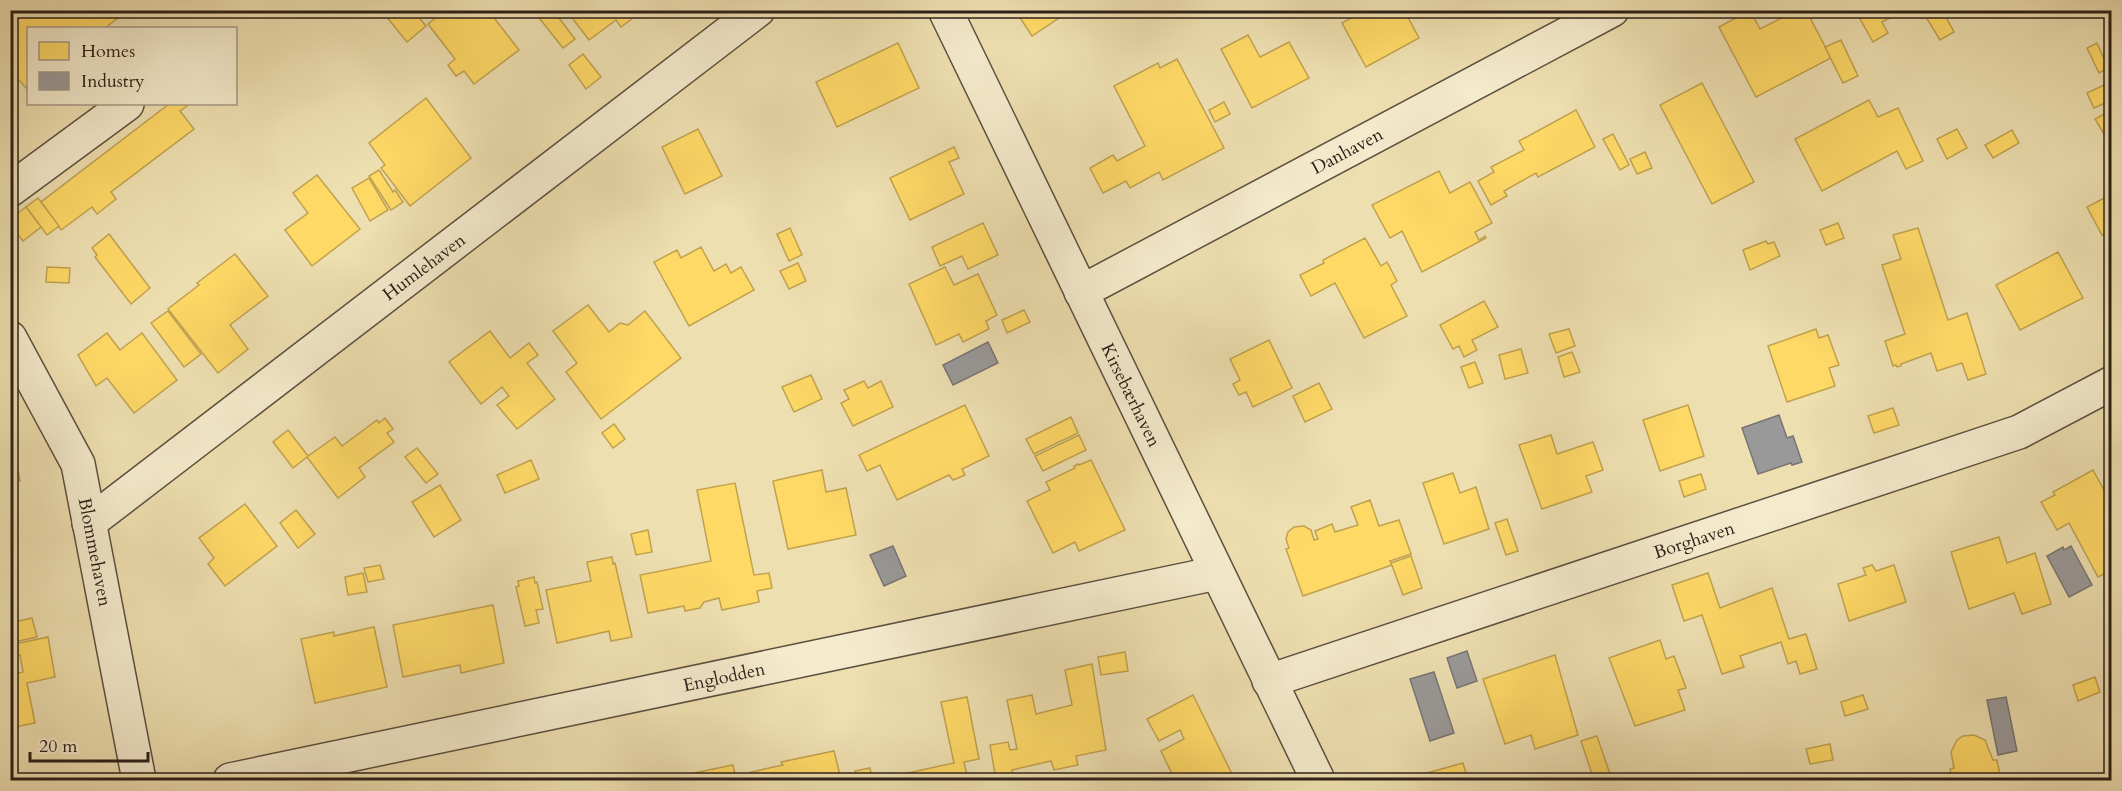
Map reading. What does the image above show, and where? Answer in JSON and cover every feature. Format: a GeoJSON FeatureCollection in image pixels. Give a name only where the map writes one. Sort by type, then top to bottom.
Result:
{"type":"FeatureCollection","features":[{"type":"Feature","properties":{"kind":"street","name":"Humlehaven"},"geometry":{"type":"LineString","coordinates":[[89,523],[758,10]]}},
{"type":"Feature","properties":{"kind":"street","name":"Kirsebærhaven"},"geometry":{"type":"LineString","coordinates":[[945,10],[1318,780]]}},
{"type":"Feature","properties":{"kind":"street","name":"Danhaven"},"geometry":{"type":"LineString","coordinates":[[1081,292],[1612,10]]}},
{"type":"Feature","properties":{"kind":"street"},"geometry":{"type":"LineString","coordinates":[[10,190],[126,105]]}},
{"type":"Feature","properties":{"kind":"street","name":"Blommehaven"},"geometry":{"type":"LineString","coordinates":[[10,338],[78,464],[139,780]]}},
{"type":"Feature","properties":{"kind":"street","name":"Borghaven"},"geometry":{"type":"LineString","coordinates":[[1269,681],[2019,432],[2112,383]]}},
{"type":"Feature","properties":{"kind":"street","name":"Englodden"},"geometry":{"type":"LineString","coordinates":[[230,780],[1217,573]]}},
{"type":"Feature","properties":{"kind":"building: Homes"},"geometry":{"type":"Polygon","coordinates":[[[30,10],[128,10],[106,27],[27,27],[27,89],[19,80],[10,86],[10,25],[16,21],[16,18],[17,20],[30,10]]]}},
{"type":"Feature","properties":{"kind":"building: Homes"},"geometry":{"type":"Polygon","coordinates":[[[381,10],[413,10],[426,26],[407,42],[381,10]]]}},
{"type":"Feature","properties":{"kind":"building: Homes"},"geometry":{"type":"Polygon","coordinates":[[[445,10],[488,10],[519,50],[474,84],[464,71],[456,76],[448,65],[455,59],[428,24],[445,10]]]}},
{"type":"Feature","properties":{"kind":"building: Homes"},"geometry":{"type":"Polygon","coordinates":[[[541,10],[553,10],[575,39],[563,48],[536,14],[541,10]]]}},
{"type":"Feature","properties":{"kind":"building: Homes"},"geometry":{"type":"Polygon","coordinates":[[[566,10],[629,10],[634,17],[621,27],[616,20],[589,40],[566,10]]]}},
{"type":"Feature","properties":{"kind":"building: Homes"},"geometry":{"type":"Polygon","coordinates":[[[1015,10],[1071,10],[1032,36],[1015,10]]]}},
{"type":"Feature","properties":{"kind":"building: Homes"},"geometry":{"type":"Polygon","coordinates":[[[1365,10],[1404,10],[1419,38],[1366,67],[1342,23],[1365,10]]]}},
{"type":"Feature","properties":{"kind":"building: Homes"},"geometry":{"type":"Polygon","coordinates":[[[1750,10],[1760,29],[1797,10],[1806,10],[1831,58],[1756,97],[1719,27],[1750,10]]]}},
{"type":"Feature","properties":{"kind":"building: Homes"},"geometry":{"type":"Polygon","coordinates":[[[1870,10],[1904,10],[1882,22],[1888,33],[1873,42],[1859,17],[1870,10]]]}},
{"type":"Feature","properties":{"kind":"building: Homes"},"geometry":{"type":"Polygon","coordinates":[[[1942,10],[1954,32],[1940,40],[1926,17],[1942,10]]]}},
{"type":"Feature","properties":{"kind":"building: Homes"},"geometry":{"type":"Polygon","coordinates":[[[1961,10],[1980,10],[1965,18],[1961,10]]]}},
{"type":"Feature","properties":{"kind":"building: Homes"},"geometry":{"type":"Polygon","coordinates":[[[1248,35],[1260,57],[1289,42],[1309,78],[1252,108],[1221,49],[1248,35]]]}},
{"type":"Feature","properties":{"kind":"building: Homes"},"geometry":{"type":"Polygon","coordinates":[[[1841,40],[1858,76],[1843,83],[1825,47],[1841,40]]]}},
{"type":"Feature","properties":{"kind":"building: Homes"},"geometry":{"type":"Polygon","coordinates":[[[898,43],[919,88],[837,127],[816,82],[898,43]]]}},
{"type":"Feature","properties":{"kind":"building: Homes"},"geometry":{"type":"Polygon","coordinates":[[[2097,43],[2108,68],[2099,73],[2087,48],[2097,43]]]}},
{"type":"Feature","properties":{"kind":"building: Homes"},"geometry":{"type":"Polygon","coordinates":[[[583,54],[601,77],[586,89],[569,65],[583,54]]]}},
{"type":"Feature","properties":{"kind":"building: Homes"},"geometry":{"type":"Polygon","coordinates":[[[1177,59],[1224,148],[1163,180],[1159,172],[1130,188],[1126,181],[1103,193],[1090,168],[1113,155],[1117,161],[1145,146],[1114,86],[1158,63],[1160,68],[1177,59]]]}},
{"type":"Feature","properties":{"kind":"building: Homes"},"geometry":{"type":"Polygon","coordinates":[[[1702,83],[1754,182],[1712,204],[1660,105],[1702,83]]]}},
{"type":"Feature","properties":{"kind":"building: Homes"},"geometry":{"type":"Polygon","coordinates":[[[2106,84],[2112,100],[2094,108],[2087,93],[2106,84]]]}},
{"type":"Feature","properties":{"kind":"building: Homes"},"geometry":{"type":"Polygon","coordinates":[[[426,98],[471,158],[410,206],[381,168],[385,165],[369,143],[426,98]]]}},
{"type":"Feature","properties":{"kind":"building: Homes"},"geometry":{"type":"Polygon","coordinates":[[[1869,100],[1878,117],[1898,108],[1923,161],[1906,169],[1897,151],[1822,191],[1795,139],[1869,100]]]}},
{"type":"Feature","properties":{"kind":"building: Homes"},"geometry":{"type":"Polygon","coordinates":[[[1224,102],[1230,114],[1215,122],[1209,110],[1224,102]]]}},
{"type":"Feature","properties":{"kind":"building: Homes"},"geometry":{"type":"Polygon","coordinates":[[[168,105],[187,106],[180,111],[194,129],[111,192],[116,199],[97,214],[92,207],[61,230],[41,202],[168,105]]]}},
{"type":"Feature","properties":{"kind":"building: Homes"},"geometry":{"type":"Polygon","coordinates":[[[1576,110],[1595,147],[1538,177],[1536,173],[1504,191],[1507,196],[1491,205],[1478,181],[1494,172],[1491,167],[1524,150],[1519,141],[1576,110]]]}},
{"type":"Feature","properties":{"kind":"building: Homes"},"geometry":{"type":"Polygon","coordinates":[[[2112,110],[2112,130],[2104,134],[2095,119],[2112,110]]]}},
{"type":"Feature","properties":{"kind":"building: Homes"},"geometry":{"type":"Polygon","coordinates":[[[698,129],[722,176],[685,194],[662,147],[698,129]]]}},
{"type":"Feature","properties":{"kind":"building: Homes"},"geometry":{"type":"Polygon","coordinates":[[[1957,129],[1967,148],[1947,159],[1937,139],[1957,129]]]}},
{"type":"Feature","properties":{"kind":"building: Homes"},"geometry":{"type":"Polygon","coordinates":[[[2012,130],[2019,143],[1993,158],[1985,145],[2012,130]]]}},
{"type":"Feature","properties":{"kind":"building: Homes"},"geometry":{"type":"Polygon","coordinates":[[[1613,134],[1629,165],[1620,170],[1603,139],[1613,134]]]}},
{"type":"Feature","properties":{"kind":"building: Homes"},"geometry":{"type":"Polygon","coordinates":[[[954,147],[959,158],[949,162],[964,194],[910,220],[890,178],[954,147]]]}},
{"type":"Feature","properties":{"kind":"building: Homes"},"geometry":{"type":"Polygon","coordinates":[[[1645,152],[1652,168],[1637,174],[1630,159],[1645,152]]]}},
{"type":"Feature","properties":{"kind":"building: Homes"},"geometry":{"type":"Polygon","coordinates":[[[379,170],[393,192],[395,190],[403,202],[391,210],[369,176],[379,170]]]}},
{"type":"Feature","properties":{"kind":"building: Homes"},"geometry":{"type":"Polygon","coordinates":[[[1439,171],[1450,193],[1470,182],[1492,223],[1475,232],[1479,240],[1485,236],[1486,238],[1422,272],[1402,231],[1390,238],[1372,205],[1439,171]]]}},
{"type":"Feature","properties":{"kind":"building: Homes"},"geometry":{"type":"Polygon","coordinates":[[[317,175],[360,229],[312,266],[285,230],[308,213],[293,193],[317,175]]]}},
{"type":"Feature","properties":{"kind":"building: Homes"},"geometry":{"type":"Polygon","coordinates":[[[369,178],[388,210],[370,221],[352,188],[369,178]]]}},
{"type":"Feature","properties":{"kind":"building: Homes"},"geometry":{"type":"Polygon","coordinates":[[[2112,194],[2112,246],[2105,234],[2102,235],[2087,207],[2112,194]]]}},
{"type":"Feature","properties":{"kind":"building: Homes"},"geometry":{"type":"Polygon","coordinates":[[[38,198],[59,226],[47,235],[26,207],[38,198]]]}},
{"type":"Feature","properties":{"kind":"building: Homes"},"geometry":{"type":"Polygon","coordinates":[[[26,207],[41,227],[23,241],[10,225],[10,219],[26,207]]]}},
{"type":"Feature","properties":{"kind":"building: Homes"},"geometry":{"type":"Polygon","coordinates":[[[983,223],[998,255],[968,269],[962,256],[940,266],[932,247],[983,223]]]}},
{"type":"Feature","properties":{"kind":"building: Homes"},"geometry":{"type":"Polygon","coordinates":[[[1838,223],[1844,238],[1826,245],[1820,230],[1838,223]]]}},
{"type":"Feature","properties":{"kind":"building: Homes"},"geometry":{"type":"Polygon","coordinates":[[[790,228],[802,255],[789,261],[777,234],[790,228]]]}},
{"type":"Feature","properties":{"kind":"building: Homes"},"geometry":{"type":"Polygon","coordinates":[[[1918,228],[1948,320],[1967,313],[1986,374],[1968,380],[1962,363],[1937,371],[1931,353],[1901,364],[1901,366],[1893,366],[1885,341],[1905,334],[1882,265],[1901,259],[1893,235],[1918,228]]]}},
{"type":"Feature","properties":{"kind":"building: Homes"},"geometry":{"type":"Polygon","coordinates":[[[109,234],[150,288],[131,304],[95,257],[97,255],[92,248],[109,234]]]}},
{"type":"Feature","properties":{"kind":"building: Homes"},"geometry":{"type":"Polygon","coordinates":[[[1365,238],[1381,266],[1387,262],[1397,281],[1391,285],[1407,316],[1364,338],[1335,283],[1311,296],[1300,275],[1365,238]]]}},
{"type":"Feature","properties":{"kind":"building: Homes"},"geometry":{"type":"Polygon","coordinates":[[[1766,241],[1768,244],[1774,242],[1780,256],[1750,270],[1743,250],[1766,241]]]}},
{"type":"Feature","properties":{"kind":"building: Homes"},"geometry":{"type":"Polygon","coordinates":[[[701,247],[714,271],[726,264],[731,273],[741,267],[754,290],[689,326],[654,262],[677,250],[681,258],[701,247]]]}},
{"type":"Feature","properties":{"kind":"building: Homes"},"geometry":{"type":"Polygon","coordinates":[[[2058,252],[2083,298],[2020,330],[1996,285],[2058,252]]]}},
{"type":"Feature","properties":{"kind":"building: Homes"},"geometry":{"type":"Polygon","coordinates":[[[235,254],[268,296],[230,325],[248,349],[218,373],[168,309],[235,254]]]}},
{"type":"Feature","properties":{"kind":"building: Homes"},"geometry":{"type":"Polygon","coordinates":[[[798,263],[806,281],[789,289],[780,271],[798,263]]]}},
{"type":"Feature","properties":{"kind":"building: Homes"},"geometry":{"type":"Polygon","coordinates":[[[47,267],[70,268],[69,283],[46,282],[47,267]]]}},
{"type":"Feature","properties":{"kind":"building: Homes"},"geometry":{"type":"Polygon","coordinates":[[[945,267],[954,285],[978,274],[997,315],[986,321],[989,329],[963,342],[959,334],[936,345],[909,284],[945,267]]]}},
{"type":"Feature","properties":{"kind":"building: Homes"},"geometry":{"type":"Polygon","coordinates":[[[1484,301],[1498,327],[1472,340],[1477,350],[1464,357],[1459,346],[1453,349],[1440,325],[1484,301]]]}},
{"type":"Feature","properties":{"kind":"building: Homes"},"geometry":{"type":"Polygon","coordinates":[[[588,305],[609,332],[620,323],[628,325],[645,311],[681,358],[601,419],[566,372],[577,363],[553,331],[588,305]]]}},
{"type":"Feature","properties":{"kind":"building: Homes"},"geometry":{"type":"Polygon","coordinates":[[[1024,310],[1030,322],[1007,333],[1002,320],[1024,310]]]}},
{"type":"Feature","properties":{"kind":"building: Homes"},"geometry":{"type":"Polygon","coordinates":[[[168,311],[201,354],[184,367],[151,323],[168,311]]]}},
{"type":"Feature","properties":{"kind":"building: Homes"},"geometry":{"type":"Polygon","coordinates":[[[1569,329],[1575,346],[1556,353],[1549,334],[1569,329]]]}},
{"type":"Feature","properties":{"kind":"building: Homes"},"geometry":{"type":"Polygon","coordinates":[[[1816,329],[1819,338],[1828,335],[1839,365],[1829,368],[1835,386],[1787,402],[1768,346],[1816,329]]]}},
{"type":"Feature","properties":{"kind":"building: Homes"},"geometry":{"type":"Polygon","coordinates":[[[490,331],[510,358],[529,343],[538,355],[527,363],[555,399],[517,429],[497,405],[509,396],[502,387],[481,404],[449,362],[490,331]]]}},
{"type":"Feature","properties":{"kind":"building: Homes"},"geometry":{"type":"Polygon","coordinates":[[[107,333],[120,350],[142,333],[177,380],[134,413],[107,378],[96,386],[78,355],[107,333]]]}},
{"type":"Feature","properties":{"kind":"building: Homes"},"geometry":{"type":"Polygon","coordinates":[[[1269,340],[1292,388],[1253,407],[1246,392],[1239,395],[1233,384],[1240,380],[1230,359],[1269,340]]]}},
{"type":"Feature","properties":{"kind":"building: Homes"},"geometry":{"type":"Polygon","coordinates":[[[1521,349],[1528,373],[1505,379],[1499,355],[1521,349]]]}},
{"type":"Feature","properties":{"kind":"building: Homes"},"geometry":{"type":"Polygon","coordinates":[[[1572,352],[1580,372],[1564,377],[1558,357],[1572,352]]]}},
{"type":"Feature","properties":{"kind":"building: Homes"},"geometry":{"type":"Polygon","coordinates":[[[1475,362],[1483,383],[1469,388],[1461,367],[1475,362]]]}},
{"type":"Feature","properties":{"kind":"building: Homes"},"geometry":{"type":"Polygon","coordinates":[[[811,375],[822,399],[794,412],[782,387],[811,375]]]}},
{"type":"Feature","properties":{"kind":"building: Homes"},"geometry":{"type":"Polygon","coordinates":[[[864,381],[868,388],[881,381],[893,407],[853,426],[841,403],[849,399],[844,390],[864,381]]]}},
{"type":"Feature","properties":{"kind":"building: Homes"},"geometry":{"type":"Polygon","coordinates":[[[1319,383],[1332,409],[1305,422],[1293,396],[1319,383]]]}},
{"type":"Feature","properties":{"kind":"building: Homes"},"geometry":{"type":"Polygon","coordinates":[[[965,405],[989,456],[962,469],[965,475],[953,480],[949,475],[897,500],[880,465],[867,471],[859,455],[965,405]]]}},
{"type":"Feature","properties":{"kind":"building: Homes"},"geometry":{"type":"Polygon","coordinates":[[[1688,405],[1704,456],[1660,471],[1643,420],[1688,405]]]}},
{"type":"Feature","properties":{"kind":"building: Homes"},"geometry":{"type":"Polygon","coordinates":[[[1893,408],[1899,425],[1874,433],[1868,416],[1893,408]]]}},
{"type":"Feature","properties":{"kind":"building: Homes"},"geometry":{"type":"Polygon","coordinates":[[[1071,417],[1078,433],[1034,454],[1026,439],[1071,417]]]}},
{"type":"Feature","properties":{"kind":"building: Homes"},"geometry":{"type":"Polygon","coordinates":[[[385,418],[393,429],[387,433],[394,442],[359,468],[365,477],[338,498],[307,457],[293,468],[273,442],[288,430],[308,456],[335,437],[342,446],[377,420],[379,423],[385,418]]]}},
{"type":"Feature","properties":{"kind":"building: Homes"},"geometry":{"type":"Polygon","coordinates":[[[614,424],[625,439],[613,448],[602,433],[614,424]]]}},
{"type":"Feature","properties":{"kind":"building: Homes"},"geometry":{"type":"Polygon","coordinates":[[[1079,435],[1086,450],[1043,471],[1035,456],[1079,435]]]}},
{"type":"Feature","properties":{"kind":"building: Homes"},"geometry":{"type":"Polygon","coordinates":[[[1551,435],[1557,454],[1593,442],[1603,470],[1586,476],[1592,492],[1542,509],[1519,445],[1551,435]]]}},
{"type":"Feature","properties":{"kind":"building: Homes"},"geometry":{"type":"Polygon","coordinates":[[[417,448],[438,474],[426,483],[405,457],[417,448]]]}},
{"type":"Feature","properties":{"kind":"building: Homes"},"geometry":{"type":"Polygon","coordinates":[[[531,460],[539,479],[505,493],[497,475],[531,460]]]}},
{"type":"Feature","properties":{"kind":"building: Homes"},"geometry":{"type":"Polygon","coordinates":[[[1091,460],[1125,530],[1079,551],[1075,542],[1053,553],[1027,501],[1050,490],[1046,482],[1075,468],[1074,466],[1078,464],[1091,460]]]}},
{"type":"Feature","properties":{"kind":"building: Homes"},"geometry":{"type":"Polygon","coordinates":[[[18,470],[20,481],[10,483],[10,471],[18,470]]]}},
{"type":"Feature","properties":{"kind":"building: Homes"},"geometry":{"type":"Polygon","coordinates":[[[822,470],[826,492],[846,488],[856,535],[788,549],[773,481],[822,470]]]}},
{"type":"Feature","properties":{"kind":"building: Homes"},"geometry":{"type":"Polygon","coordinates":[[[2093,470],[2108,497],[2112,495],[2112,570],[2098,577],[2069,523],[2057,530],[2041,502],[2055,495],[2053,492],[2093,470]]]}},
{"type":"Feature","properties":{"kind":"building: Homes"},"geometry":{"type":"Polygon","coordinates":[[[1453,473],[1460,493],[1476,487],[1489,529],[1444,544],[1423,483],[1453,473]]]}},
{"type":"Feature","properties":{"kind":"building: Homes"},"geometry":{"type":"Polygon","coordinates":[[[1701,474],[1706,489],[1684,497],[1679,481],[1701,474]]]}},
{"type":"Feature","properties":{"kind":"building: Homes"},"geometry":{"type":"Polygon","coordinates":[[[735,483],[754,575],[769,573],[772,588],[757,591],[759,602],[722,610],[719,598],[704,602],[700,608],[685,611],[684,606],[648,613],[640,575],[711,561],[697,490],[735,483]]]}},
{"type":"Feature","properties":{"kind":"building: Homes"},"geometry":{"type":"Polygon","coordinates":[[[440,485],[461,520],[434,537],[412,502],[440,485]]]}},
{"type":"Feature","properties":{"kind":"building: Homes"},"geometry":{"type":"Polygon","coordinates":[[[1370,500],[1379,526],[1399,520],[1411,554],[1390,561],[1392,565],[1303,596],[1286,549],[1289,548],[1286,539],[1288,532],[1294,527],[1304,526],[1311,530],[1314,540],[1318,539],[1315,531],[1332,524],[1335,532],[1358,525],[1351,507],[1370,500]]]}},
{"type":"Feature","properties":{"kind":"building: Homes"},"geometry":{"type":"Polygon","coordinates":[[[245,504],[277,546],[225,586],[208,564],[214,558],[199,538],[245,504]]]}},
{"type":"Feature","properties":{"kind":"building: Homes"},"geometry":{"type":"Polygon","coordinates":[[[296,510],[315,534],[298,548],[280,523],[296,510]]]}},
{"type":"Feature","properties":{"kind":"building: Homes"},"geometry":{"type":"Polygon","coordinates":[[[1507,519],[1518,551],[1506,555],[1495,523],[1507,519]]]}},
{"type":"Feature","properties":{"kind":"building: Homes"},"geometry":{"type":"Polygon","coordinates":[[[648,530],[652,552],[636,555],[631,534],[648,530]]]}},
{"type":"Feature","properties":{"kind":"building: Homes"},"geometry":{"type":"Polygon","coordinates":[[[1999,537],[2007,563],[2035,553],[2051,604],[2022,614],[2014,593],[1969,609],[1951,552],[1999,537]]]}},
{"type":"Feature","properties":{"kind":"building: Homes"},"geometry":{"type":"Polygon","coordinates":[[[1411,556],[1422,588],[1403,595],[1391,563],[1411,556]]]}},
{"type":"Feature","properties":{"kind":"building: Homes"},"geometry":{"type":"Polygon","coordinates":[[[612,557],[632,637],[611,641],[609,631],[557,643],[546,590],[591,581],[587,562],[612,557]]]}},
{"type":"Feature","properties":{"kind":"building: Homes"},"geometry":{"type":"Polygon","coordinates":[[[380,565],[384,579],[368,582],[364,568],[380,565]]]}},
{"type":"Feature","properties":{"kind":"building: Homes"},"geometry":{"type":"Polygon","coordinates":[[[1872,565],[1876,571],[1894,565],[1906,602],[1849,621],[1838,584],[1866,575],[1863,568],[1872,565]]]}},
{"type":"Feature","properties":{"kind":"building: Homes"},"geometry":{"type":"Polygon","coordinates":[[[363,573],[367,592],[348,595],[345,577],[363,573]]]}},
{"type":"Feature","properties":{"kind":"building: Homes"},"geometry":{"type":"Polygon","coordinates":[[[1708,573],[1720,608],[1772,588],[1789,639],[1806,634],[1817,669],[1800,674],[1796,661],[1788,664],[1781,642],[1740,656],[1744,667],[1722,674],[1702,615],[1684,621],[1672,585],[1708,573]]]}},
{"type":"Feature","properties":{"kind":"building: Homes"},"geometry":{"type":"Polygon","coordinates":[[[534,577],[543,609],[536,610],[539,623],[525,626],[516,587],[519,586],[518,581],[534,577]]]}},
{"type":"Feature","properties":{"kind":"building: Homes"},"geometry":{"type":"Polygon","coordinates":[[[493,605],[504,663],[461,673],[460,665],[403,677],[393,625],[493,605]]]}},
{"type":"Feature","properties":{"kind":"building: Homes"},"geometry":{"type":"Polygon","coordinates":[[[32,618],[37,637],[10,643],[10,623],[32,618]]]}},
{"type":"Feature","properties":{"kind":"building: Homes"},"geometry":{"type":"Polygon","coordinates":[[[374,627],[387,687],[315,703],[301,639],[334,632],[334,636],[374,627]]]}},
{"type":"Feature","properties":{"kind":"building: Homes"},"geometry":{"type":"Polygon","coordinates":[[[48,637],[55,677],[27,683],[35,723],[10,728],[10,675],[23,672],[20,655],[10,657],[10,645],[48,637]]]}},
{"type":"Feature","properties":{"kind":"building: Homes"},"geometry":{"type":"Polygon","coordinates":[[[1660,640],[1666,659],[1674,656],[1686,688],[1678,690],[1685,710],[1635,726],[1609,658],[1660,640]]]}},
{"type":"Feature","properties":{"kind":"building: Homes"},"geometry":{"type":"Polygon","coordinates":[[[1125,652],[1128,671],[1101,675],[1098,657],[1125,652]]]}},
{"type":"Feature","properties":{"kind":"building: Homes"},"geometry":{"type":"Polygon","coordinates":[[[1555,655],[1578,735],[1535,749],[1531,735],[1505,744],[1483,679],[1555,655]]]}},
{"type":"Feature","properties":{"kind":"building: Homes"},"geometry":{"type":"Polygon","coordinates":[[[1092,664],[1106,750],[1076,756],[1078,765],[1054,770],[1051,761],[1012,770],[1014,780],[996,780],[990,745],[1008,742],[1010,750],[1017,749],[1007,700],[1032,695],[1036,714],[1072,705],[1065,670],[1092,664]]]}},
{"type":"Feature","properties":{"kind":"building: Homes"},"geometry":{"type":"Polygon","coordinates":[[[2095,677],[2100,692],[2078,701],[2073,685],[2095,677]]]}},
{"type":"Feature","properties":{"kind":"building: Homes"},"geometry":{"type":"Polygon","coordinates":[[[1193,695],[1235,780],[1175,780],[1161,751],[1184,739],[1180,730],[1159,741],[1147,719],[1193,695]]]}},
{"type":"Feature","properties":{"kind":"building: Homes"},"geometry":{"type":"Polygon","coordinates":[[[1863,695],[1868,709],[1845,716],[1841,702],[1863,695]]]}},
{"type":"Feature","properties":{"kind":"building: Homes"},"geometry":{"type":"Polygon","coordinates":[[[967,697],[979,759],[964,762],[968,780],[899,780],[898,775],[954,763],[941,702],[967,697]]]}},
{"type":"Feature","properties":{"kind":"building: Homes"},"geometry":{"type":"Polygon","coordinates":[[[1974,735],[1985,740],[1993,760],[1997,760],[2001,780],[1952,780],[1950,769],[1954,768],[1951,752],[1957,740],[1963,736],[1974,735]]]}},
{"type":"Feature","properties":{"kind":"building: Homes"},"geometry":{"type":"Polygon","coordinates":[[[1597,736],[1612,780],[1596,780],[1595,776],[1593,777],[1581,741],[1597,736]]]}},
{"type":"Feature","properties":{"kind":"building: Homes"},"geometry":{"type":"Polygon","coordinates":[[[1830,744],[1833,760],[1810,764],[1806,749],[1830,744]]]}},
{"type":"Feature","properties":{"kind":"building: Homes"},"geometry":{"type":"Polygon","coordinates":[[[834,751],[840,775],[849,773],[851,780],[753,780],[751,772],[783,765],[781,762],[834,751]]]}},
{"type":"Feature","properties":{"kind":"building: Homes"},"geometry":{"type":"Polygon","coordinates":[[[1463,763],[1468,780],[1402,780],[1463,763]]]}},
{"type":"Feature","properties":{"kind":"building: Homes"},"geometry":{"type":"Polygon","coordinates":[[[733,765],[736,780],[685,780],[684,775],[733,765]]]}},
{"type":"Feature","properties":{"kind":"building: Homes"},"geometry":{"type":"Polygon","coordinates":[[[870,768],[872,780],[857,780],[855,771],[870,768]]]}},
{"type":"Feature","properties":{"kind":"building: Industry"},"geometry":{"type":"Polygon","coordinates":[[[988,342],[998,363],[953,385],[943,365],[988,342]]]}},
{"type":"Feature","properties":{"kind":"building: Industry"},"geometry":{"type":"Polygon","coordinates":[[[1779,415],[1787,438],[1793,436],[1802,462],[1792,465],[1791,463],[1758,474],[1742,428],[1779,415]]]}},
{"type":"Feature","properties":{"kind":"building: Industry"},"geometry":{"type":"Polygon","coordinates":[[[893,546],[906,576],[884,586],[870,555],[893,546]]]}},
{"type":"Feature","properties":{"kind":"building: Industry"},"geometry":{"type":"Polygon","coordinates":[[[2071,546],[2092,585],[2069,597],[2047,556],[2063,547],[2064,550],[2071,546]]]}},
{"type":"Feature","properties":{"kind":"building: Industry"},"geometry":{"type":"Polygon","coordinates":[[[1467,651],[1477,681],[1457,688],[1447,658],[1467,651]]]}},
{"type":"Feature","properties":{"kind":"building: Industry"},"geometry":{"type":"Polygon","coordinates":[[[1434,672],[1454,733],[1430,741],[1410,679],[1434,672]]]}},
{"type":"Feature","properties":{"kind":"building: Industry"},"geometry":{"type":"Polygon","coordinates":[[[2006,697],[2017,751],[1998,755],[1987,700],[2006,697]]]}}]}
